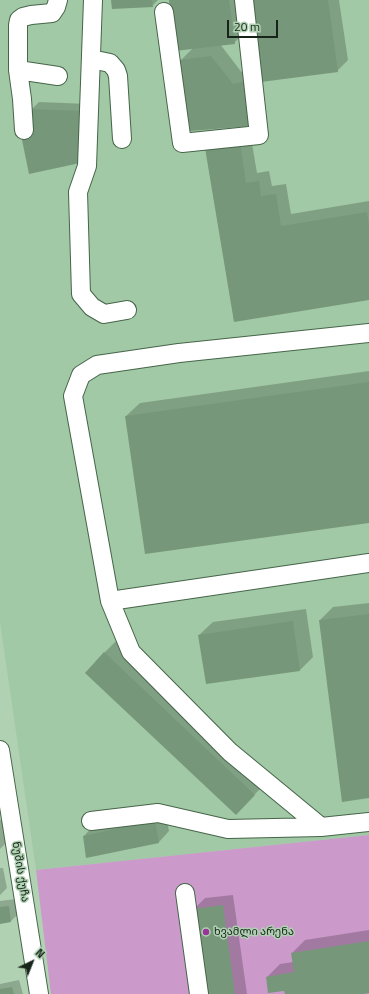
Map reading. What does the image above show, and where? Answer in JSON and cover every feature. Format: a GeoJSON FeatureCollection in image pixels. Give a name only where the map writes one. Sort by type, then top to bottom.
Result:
{"type":"FeatureCollection","features":[{"type":"Feature","properties":{"kind":"street"},"geometry":{"type":"LineString","coordinates":[[24,130],[18,70],[19,20],[23,17],[31,15],[52,13],[58,0]]}},
{"type":"Feature","properties":{"kind":"street"},"geometry":{"type":"LineString","coordinates":[[93,0],[87,166],[78,192],[81,294],[92,307],[104,314],[127,310]]}},
{"type":"Feature","properties":{"kind":"street"},"geometry":{"type":"LineString","coordinates":[[164,12],[182,143],[259,135],[244,0]]}},
{"type":"Feature","properties":{"kind":"street"},"geometry":{"type":"LineString","coordinates":[[91,59],[110,63],[116,70],[118,76],[122,139]]}},
{"type":"Feature","properties":{"kind":"street"},"geometry":{"type":"LineString","coordinates":[[18,70],[58,76]]}},
{"type":"Feature","properties":{"kind":"street"},"geometry":{"type":"LineString","coordinates":[[321,827],[230,752],[131,652],[110,601],[73,396],[81,375],[97,365],[179,353],[369,333]]}},
{"type":"Feature","properties":{"kind":"street"},"geometry":{"type":"LineString","coordinates":[[110,601],[369,563]]}},
{"type":"Feature","properties":{"kind":"street","name":"ნუშის ქუჩა"},"geometry":{"type":"LineString","coordinates":[[0,750],[39,994]]}},
{"type":"Feature","properties":{"kind":"street"},"geometry":{"type":"LineString","coordinates":[[91,821],[158,813],[228,829],[321,827],[369,822]]}},
{"type":"Feature","properties":{"kind":"street"},"geometry":{"type":"LineString","coordinates":[[185,893],[199,994]]}},
{"type":"Feature","properties":{"kind":"shaded area"},"geometry":{"type":"Polygon","coordinates":[[[0,0],[369,0],[369,835],[36,870],[0,622],[0,0]]]}},
{"type":"Feature","properties":{"kind":"shaded area","name":"ხვამლი არენა"},"geometry":{"type":"Polygon","coordinates":[[[369,835],[369,994],[51,994],[36,870],[369,835]]]}},
{"type":"Feature","properties":{"kind":"building"},"geometry":{"type":"Polygon","coordinates":[[[111,0],[152,0],[153,7],[112,9],[111,0]]]}},
{"type":"Feature","properties":{"kind":"building"},"geometry":{"type":"Polygon","coordinates":[[[169,0],[229,0],[235,44],[175,51],[169,0]]]}},
{"type":"Feature","properties":{"kind":"building"},"geometry":{"type":"Polygon","coordinates":[[[250,0],[328,0],[338,72],[261,82],[250,0]]]}},
{"type":"Feature","properties":{"kind":"building"},"geometry":{"type":"Polygon","coordinates":[[[211,56],[233,84],[246,81],[252,126],[190,131],[180,60],[211,56]]]}},
{"type":"Feature","properties":{"kind":"building"},"geometry":{"type":"Polygon","coordinates":[[[30,109],[82,111],[80,163],[29,174],[21,135],[30,109]]]}},
{"type":"Feature","properties":{"kind":"building"},"geometry":{"type":"Polygon","coordinates":[[[240,142],[246,183],[259,181],[261,196],[276,194],[281,226],[367,212],[369,226],[369,300],[234,322],[205,148],[240,142]]]}},
{"type":"Feature","properties":{"kind":"building"},"geometry":{"type":"Polygon","coordinates":[[[369,382],[369,523],[145,554],[125,416],[369,382]]]}},
{"type":"Feature","properties":{"kind":"building"},"geometry":{"type":"Polygon","coordinates":[[[369,614],[369,798],[342,802],[319,620],[369,614]]]}},
{"type":"Feature","properties":{"kind":"building"},"geometry":{"type":"Polygon","coordinates":[[[293,621],[300,671],[206,684],[198,635],[293,621]]]}},
{"type":"Feature","properties":{"kind":"building"},"geometry":{"type":"Polygon","coordinates":[[[104,652],[255,795],[236,815],[85,673],[104,652]]]}},
{"type":"Feature","properties":{"kind":"building"},"geometry":{"type":"Polygon","coordinates":[[[155,820],[159,843],[86,858],[83,836],[155,820]]]}},
{"type":"Feature","properties":{"kind":"building"},"geometry":{"type":"Polygon","coordinates":[[[223,905],[235,994],[205,994],[193,909],[223,905]]]}},
{"type":"Feature","properties":{"kind":"building"},"geometry":{"type":"Polygon","coordinates":[[[9,906],[11,922],[0,924],[0,907],[9,906]]]}},
{"type":"Feature","properties":{"kind":"building"},"geometry":{"type":"Polygon","coordinates":[[[369,941],[369,993],[285,994],[284,991],[268,993],[266,977],[294,972],[291,953],[369,941]]]}},
{"type":"Feature","properties":{"kind":"building"},"geometry":{"type":"Polygon","coordinates":[[[12,987],[14,994],[0,994],[0,989],[12,987]]]}},
{"type":"Feature","properties":{"kind":"place","name":"ხვამლი არენა"},"geometry":{"type":"Point","coordinates":[206,932]}}]}
